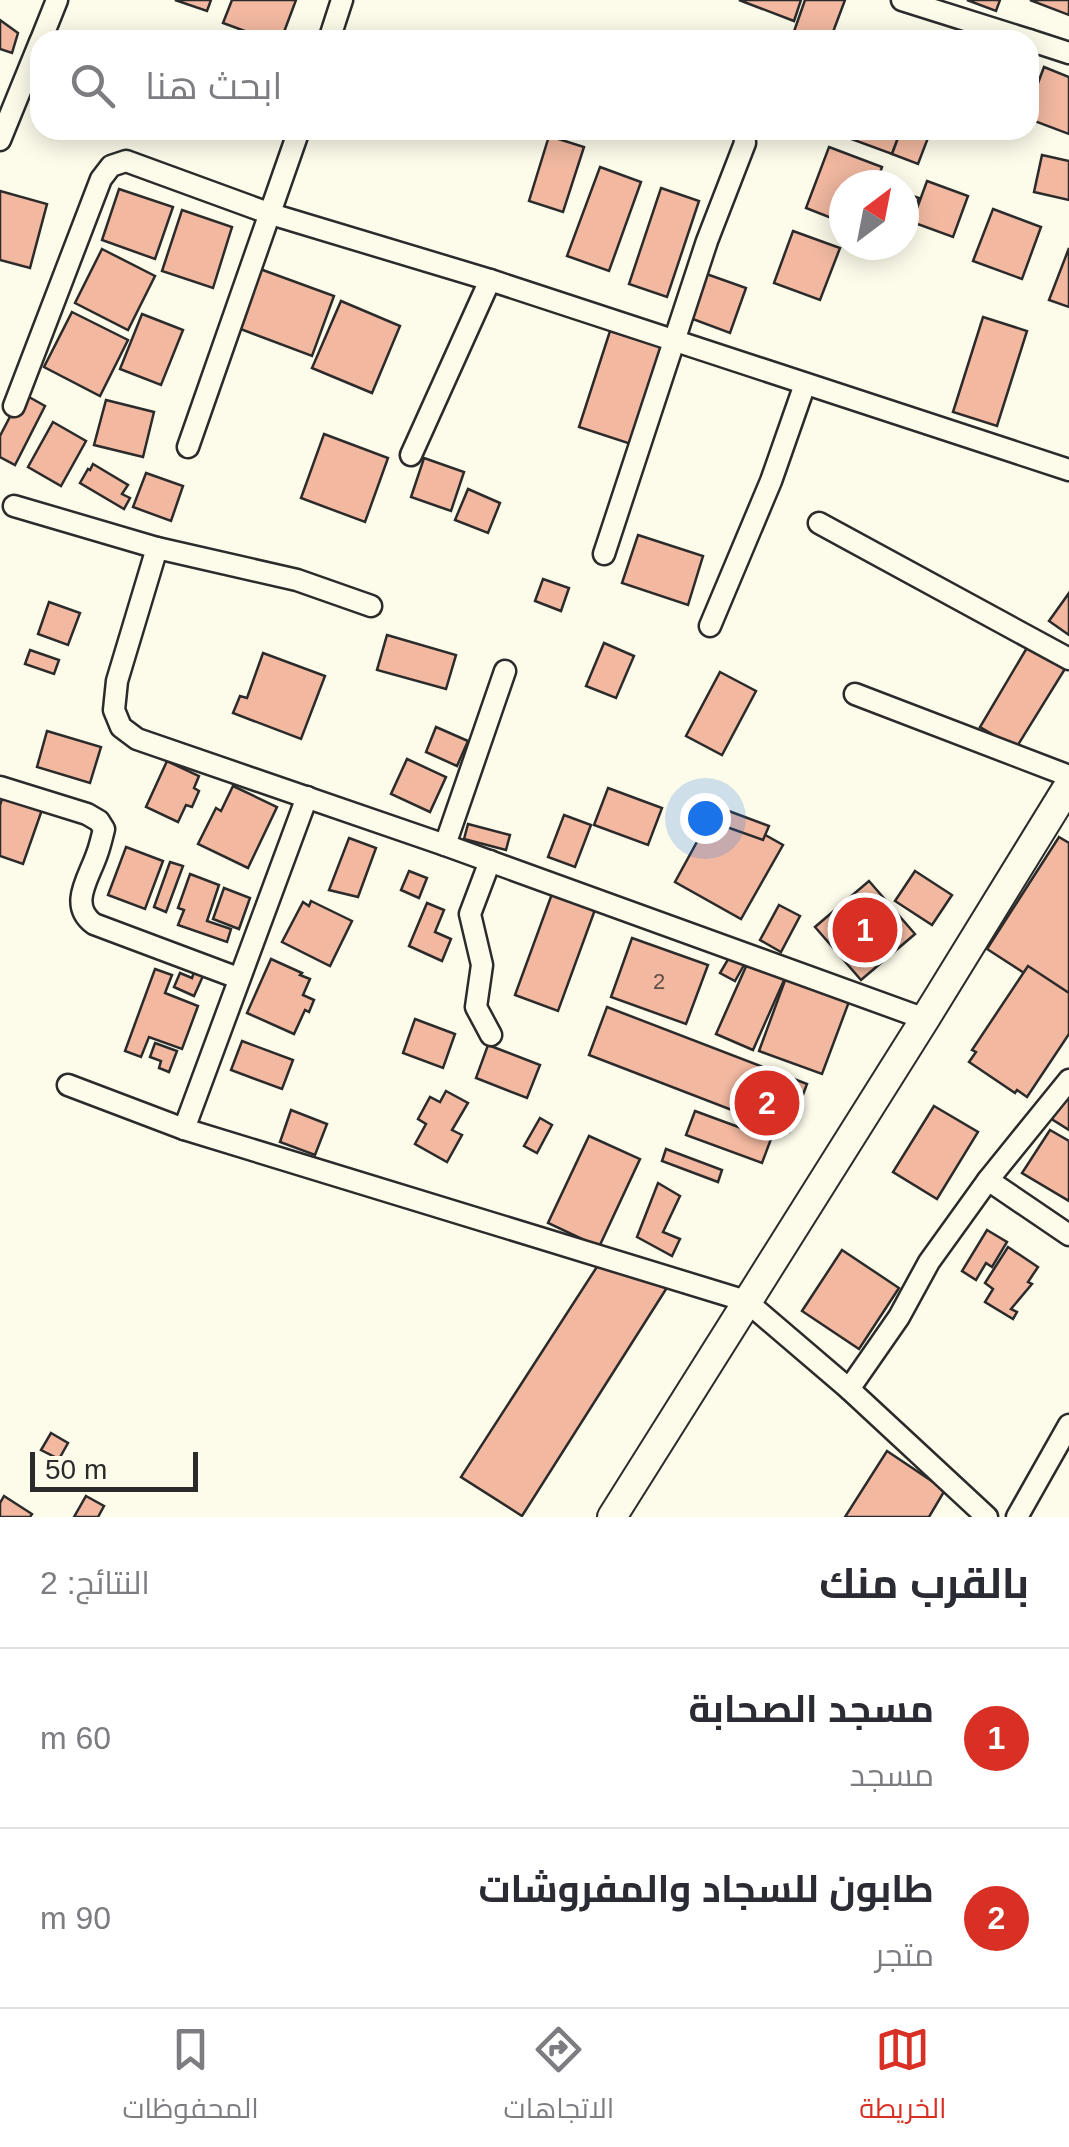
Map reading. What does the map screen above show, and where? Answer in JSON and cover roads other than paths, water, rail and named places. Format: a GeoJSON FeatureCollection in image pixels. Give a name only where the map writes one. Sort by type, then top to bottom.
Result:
{"type":"FeatureCollection","features":[{"type":"Feature","properties":{"kind":"main road"},"geometry":{"type":"LineString","coordinates":[[612,1517],[1069,785]]}},
{"type":"Feature","properties":{"kind":"street"},"geometry":{"type":"LineString","coordinates":[[45,30],[57,0]]}},
{"type":"Feature","properties":{"kind":"street"},"geometry":{"type":"LineString","coordinates":[[332,30],[342,0]]}},
{"type":"Feature","properties":{"kind":"street"},"geometry":{"type":"LineString","coordinates":[[902,0],[997,30]]}},
{"type":"Feature","properties":{"kind":"street"},"geometry":{"type":"LineString","coordinates":[[1039,43],[1069,53]]}},
{"type":"Feature","properties":{"kind":"street"},"geometry":{"type":"LineString","coordinates":[[0,140],[30,66]]}},
{"type":"Feature","properties":{"kind":"street"},"geometry":{"type":"LineString","coordinates":[[188,447],[297,140]]}},
{"type":"Feature","properties":{"kind":"street"},"geometry":{"type":"LineString","coordinates":[[604,554],[673,340],[745,140]]}},
{"type":"Feature","properties":{"kind":"street"},"geometry":{"type":"LineString","coordinates":[[14,406],[101,180],[111,166],[126,161],[272,214],[490,280],[1069,470]]}},
{"type":"Feature","properties":{"kind":"street"},"geometry":{"type":"LineString","coordinates":[[411,455],[490,280]]}},
{"type":"Feature","properties":{"kind":"street"},"geometry":{"type":"LineString","coordinates":[[710,626],[771,481],[805,384]]}},
{"type":"Feature","properties":{"kind":"street"},"geometry":{"type":"LineString","coordinates":[[14,506],[157,548],[298,580],[371,606]]}},
{"type":"Feature","properties":{"kind":"street"},"geometry":{"type":"LineString","coordinates":[[819,523],[1069,659]]}},
{"type":"Feature","properties":{"kind":"street"},"geometry":{"type":"LineString","coordinates":[[157,548],[116,681],[114,710],[121,728],[136,739],[446,845],[925,1019]]}},
{"type":"Feature","properties":{"kind":"street"},"geometry":{"type":"LineString","coordinates":[[446,845],[505,671]]}},
{"type":"Feature","properties":{"kind":"street"},"geometry":{"type":"LineString","coordinates":[[855,694],[1069,776]]}},
{"type":"Feature","properties":{"kind":"street"},"geometry":{"type":"LineString","coordinates":[[0,787],[99,821],[104,829],[80,906],[85,917],[94,924],[238,978]]}},
{"type":"Feature","properties":{"kind":"street"},"geometry":{"type":"LineString","coordinates":[[184,1129],[307,796]]}},
{"type":"Feature","properties":{"kind":"street"},"geometry":{"type":"LineString","coordinates":[[490,861],[470,914],[482,966],[476,1006],[492,1034]]}},
{"type":"Feature","properties":{"kind":"street"},"geometry":{"type":"LineString","coordinates":[[849,1389],[988,1180],[1069,1080]]}},
{"type":"Feature","properties":{"kind":"street"},"geometry":{"type":"LineString","coordinates":[[68,1085],[184,1129],[746,1301],[849,1389],[987,1517]]}},
{"type":"Feature","properties":{"kind":"street"},"geometry":{"type":"LineString","coordinates":[[988,1180],[1069,1235]]}},
{"type":"Feature","properties":{"kind":"street"},"geometry":{"type":"LineString","coordinates":[[1017,1517],[1069,1425]]}},
{"type":"Feature","properties":{"kind":"place","name":"مسجد الصحابة"},"geometry":{"type":"Point","coordinates":[865,930]}},
{"type":"Feature","properties":{"kind":"place","name":"طابون للسجاد والمفروشات"},"geometry":{"type":"Point","coordinates":[767,1103]}}]}
